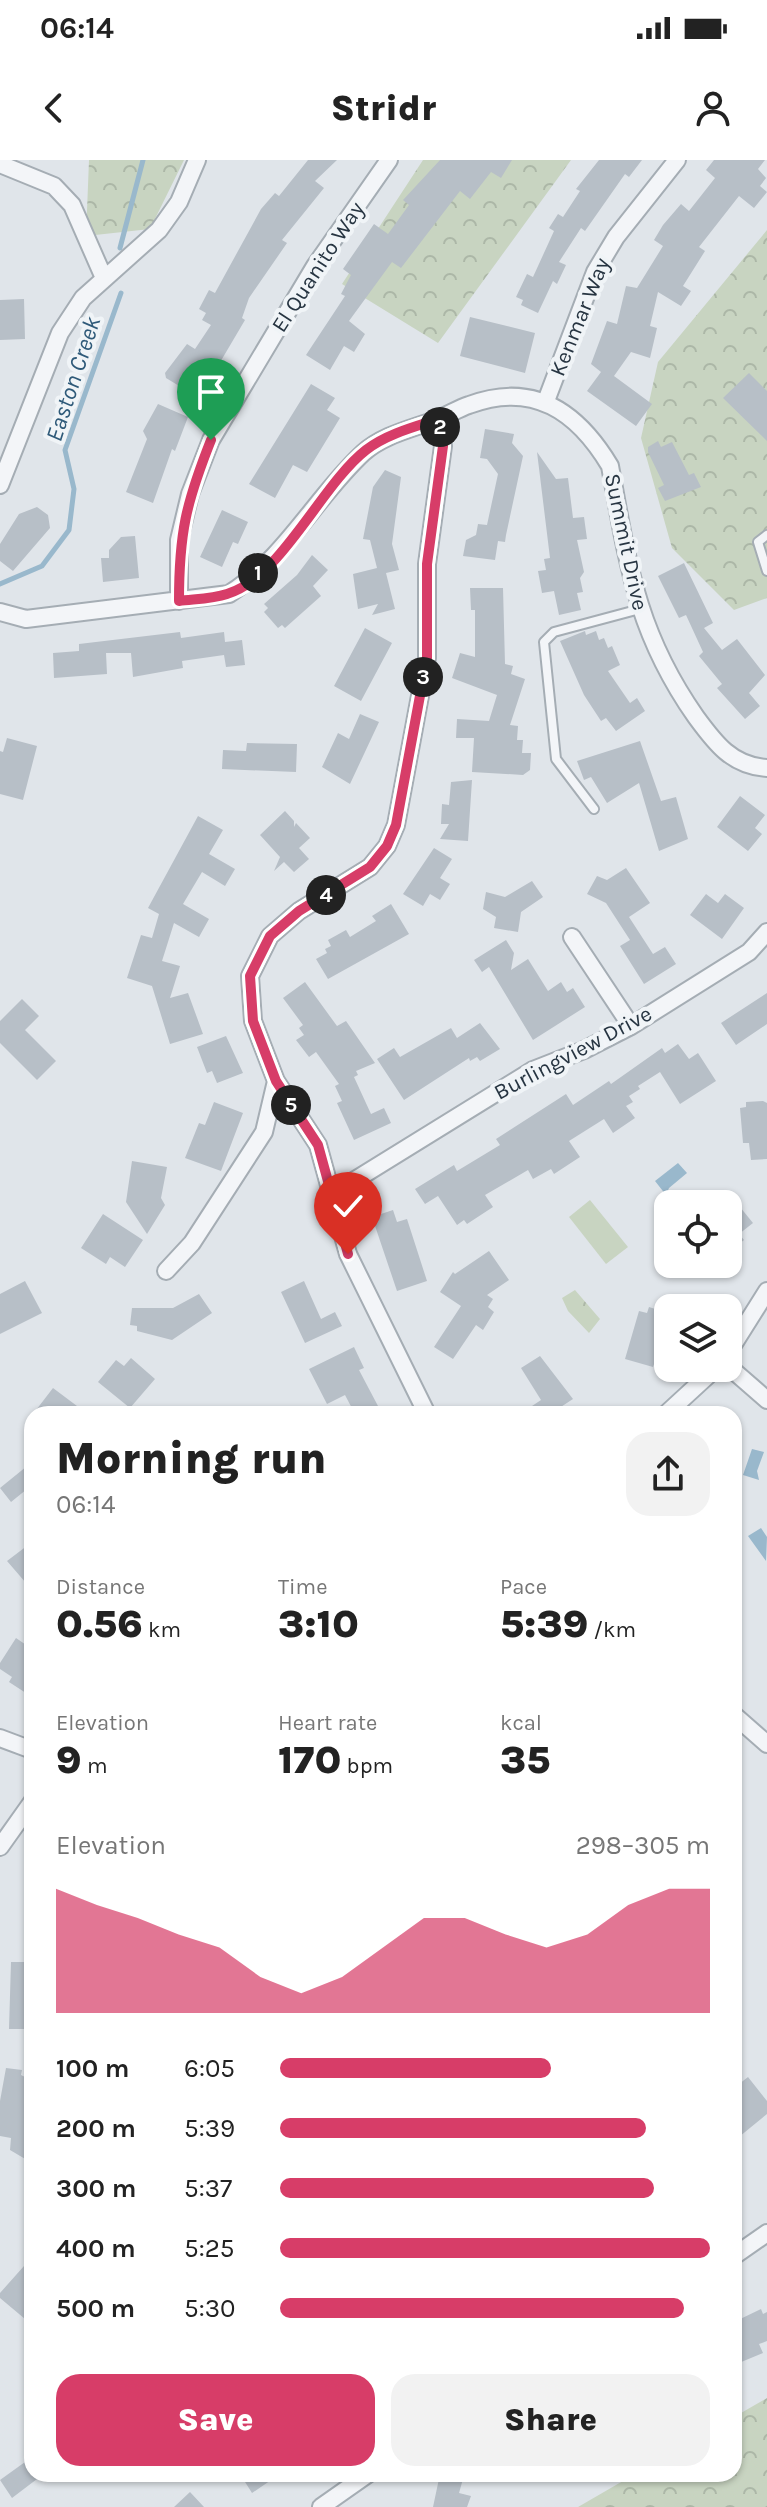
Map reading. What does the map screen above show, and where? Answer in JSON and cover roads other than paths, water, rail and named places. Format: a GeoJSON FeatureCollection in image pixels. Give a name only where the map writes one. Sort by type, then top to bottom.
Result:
{"type":"FeatureCollection","features":[{"type":"Feature","properties":{"kind":"street"},"geometry":{"type":"LineString","coordinates":[[0,485],[60,333],[83,298],[159,230],[179,202],[197,160]]}},
{"type":"Feature","properties":{"kind":"street","name":"El Quanito Way"},"geometry":{"type":"LineString","coordinates":[[179,601],[179,540],[190,494],[211,440],[315,266],[389,160]]}},
{"type":"Feature","properties":{"kind":"street","name":"Kenmar Way"},"geometry":{"type":"LineString","coordinates":[[546,401],[595,272],[616,237],[677,160]]}},
{"type":"Feature","properties":{"kind":"street"},"geometry":{"type":"LineString","coordinates":[[0,164],[54,186],[72,205],[104,278]]}},
{"type":"Feature","properties":{"kind":"street"},"geometry":{"type":"LineString","coordinates":[[0,613],[26,619],[229,594],[253,578],[288,543],[335,482],[366,450],[399,431],[439,419],[470,404],[502,396],[546,401]]}},
{"type":"Feature","properties":{"kind":"street","name":"Summit Drive"},"geometry":{"type":"LineString","coordinates":[[546,401],[573,420],[597,445],[610,466],[640,609],[667,675],[715,743],[730,758],[767,768]]}},
{"type":"Feature","properties":{"kind":"street"},"geometry":{"type":"LineString","coordinates":[[423,1406],[348,1254],[334,1193],[318,1145],[276,1081],[253,1021],[250,976],[270,936],[299,911],[370,867],[387,846],[396,825],[427,658],[427,564],[443,446],[439,419]]}},
{"type":"Feature","properties":{"kind":"street","name":"Burlingview Drive"},"geometry":{"type":"LineString","coordinates":[[334,1193],[533,1070],[584,1050],[631,1026],[749,952],[767,932]]}},
{"type":"Feature","properties":{"kind":"street"},"geometry":{"type":"LineString","coordinates":[[572,937],[631,1026]]}},
{"type":"Feature","properties":{"kind":"street"},"geometry":{"type":"LineString","coordinates":[[166,1271],[192,1243],[264,1132],[276,1081]]}},
{"type":"Feature","properties":{"kind":"street"},"geometry":{"type":"LineString","coordinates":[[742,1331],[767,1291]]}},
{"type":"Feature","properties":{"kind":"street"},"geometry":{"type":"LineString","coordinates":[[742,1378],[767,1400]]}},
{"type":"Feature","properties":{"kind":"street"},"geometry":{"type":"LineString","coordinates":[[675,1406],[701,1382]]}},
{"type":"Feature","properties":{"kind":"street"},"geometry":{"type":"LineString","coordinates":[[742,1722],[767,1744]]}},
{"type":"Feature","properties":{"kind":"street"},"geometry":{"type":"LineString","coordinates":[[0,1738],[24,1747]]}},
{"type":"Feature","properties":{"kind":"street"},"geometry":{"type":"LineString","coordinates":[[0,1847],[24,1813]]}},
{"type":"Feature","properties":{"kind":"street"},"geometry":{"type":"LineString","coordinates":[[742,2250],[767,2233]]}},
{"type":"Feature","properties":{"kind":"street"},"geometry":{"type":"LineString","coordinates":[[321,2507],[357,2482]]}},
{"type":"Feature","properties":{"kind":"lane"},"geometry":{"type":"LineString","coordinates":[[767,535],[758,542],[767,571]]}},
{"type":"Feature","properties":{"kind":"lane"},"geometry":{"type":"LineString","coordinates":[[594,809],[556,759],[544,642],[554,632],[640,609]]}},
{"type":"Feature","properties":{"kind":"water"},"geometry":{"type":"Polygon","coordinates":[[[678,1163],[687,1173],[668,1190],[662,1190],[655,1181],[678,1163]]]}},
{"type":"Feature","properties":{"kind":"water"},"geometry":{"type":"Polygon","coordinates":[[[752,1449],[764,1452],[757,1471],[759,1480],[743,1475],[752,1449]]]}},
{"type":"Feature","properties":{"kind":"water"},"geometry":{"type":"Polygon","coordinates":[[[761,1528],[767,1537],[766,1561],[748,1536],[761,1528]]]}},
{"type":"Feature","properties":{"kind":"waterway","name":"Easton Creek"},"geometry":{"type":"LineString","coordinates":[[120,248],[143,160]]}},
{"type":"Feature","properties":{"kind":"waterway","name":"Easton Creek"},"geometry":{"type":"LineString","coordinates":[[0,584],[42,566],[69,530],[74,489],[65,450],[121,293]]}}]}
